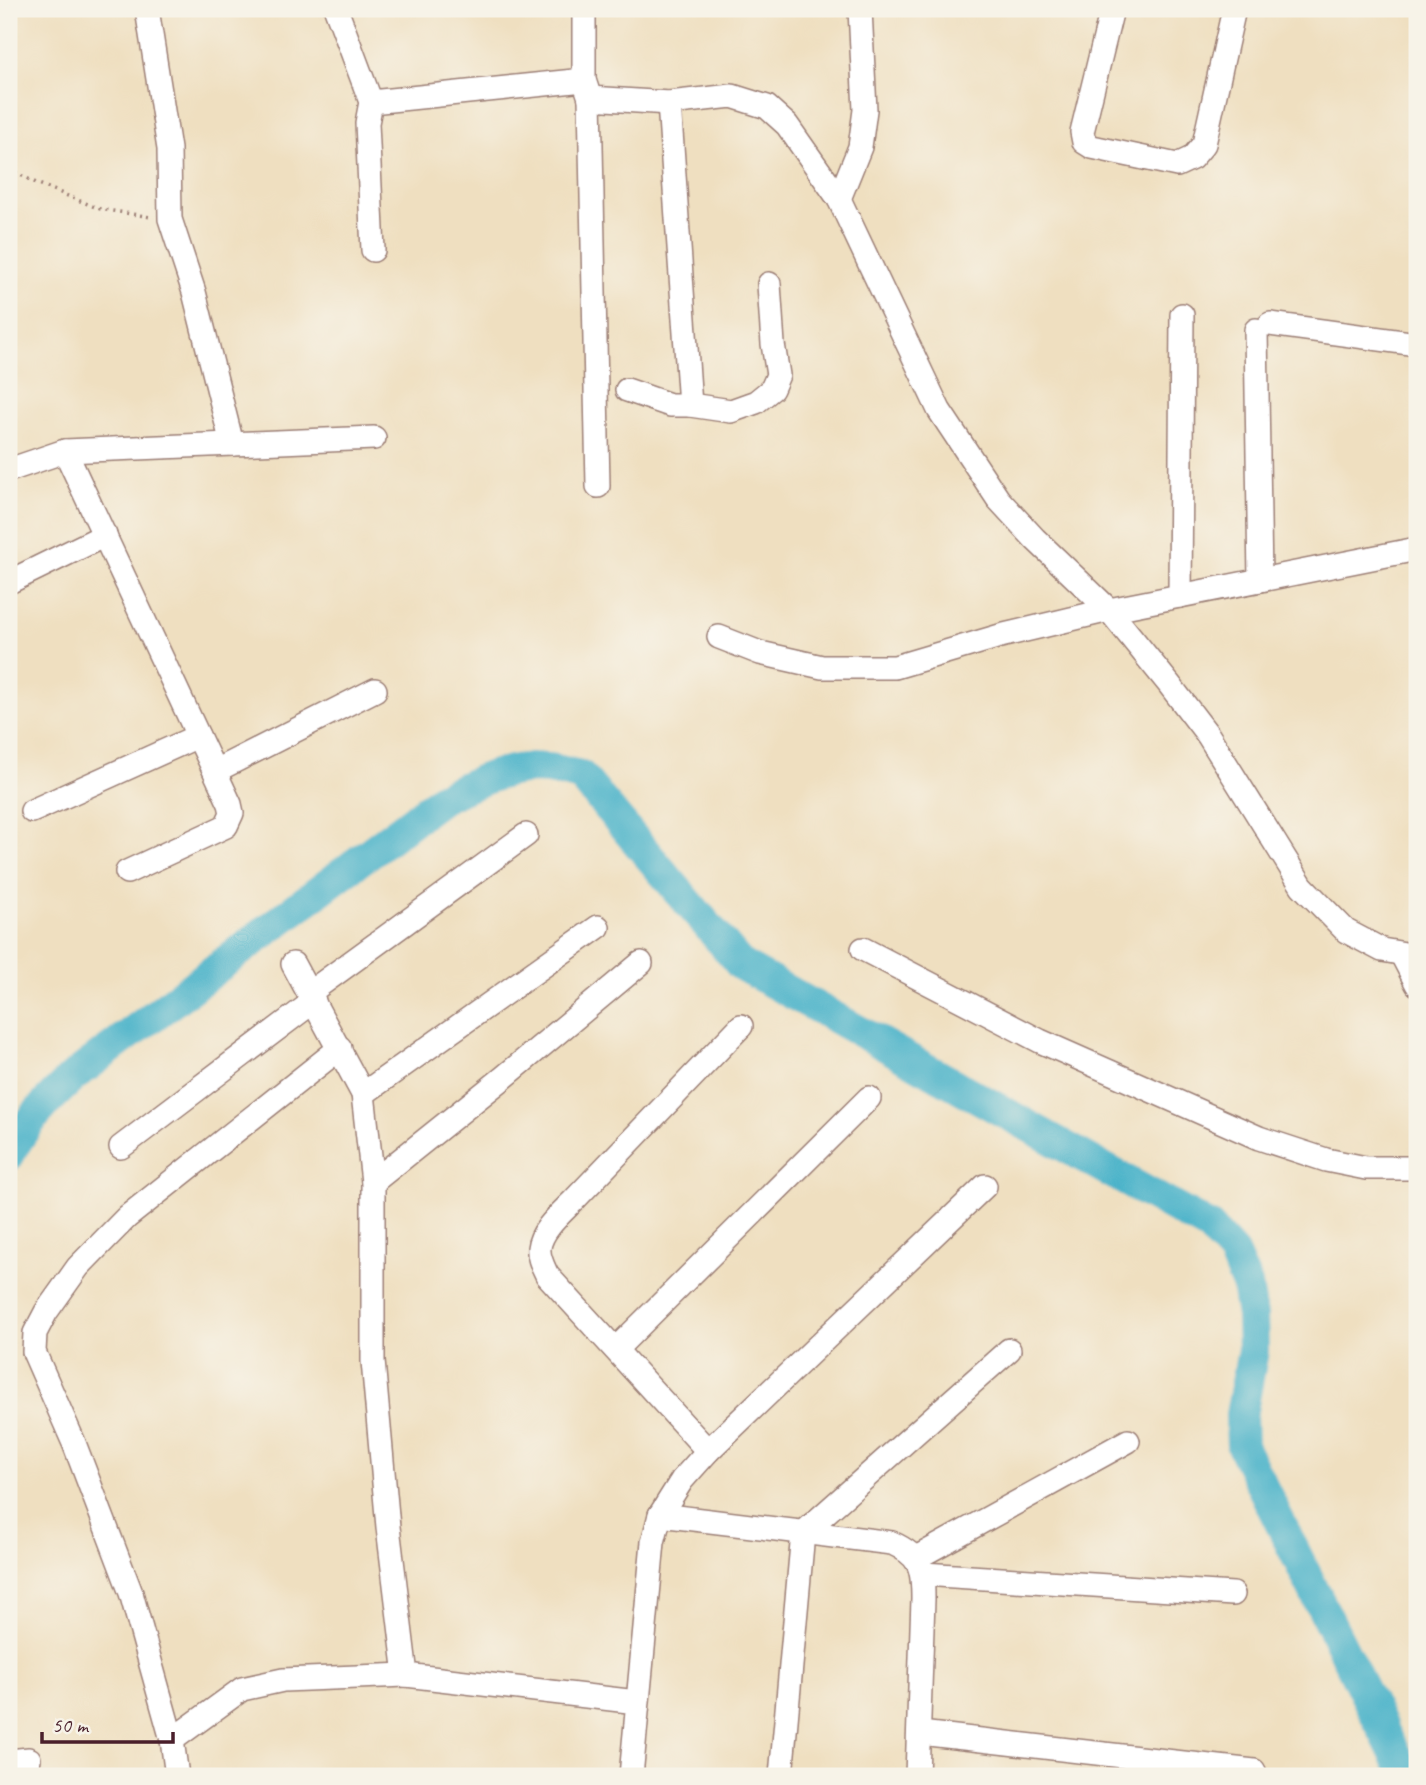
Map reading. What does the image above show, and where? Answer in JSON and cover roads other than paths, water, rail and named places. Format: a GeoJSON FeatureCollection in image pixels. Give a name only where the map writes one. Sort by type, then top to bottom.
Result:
{"type":"FeatureCollection","features":[{"type":"Feature","properties":{"kind":"street"},"geometry":{"type":"LineString","coordinates":[[146,9],[169,149],[170,219],[194,292],[232,444]]}},
{"type":"Feature","properties":{"kind":"street"},"geometry":{"type":"LineString","coordinates":[[337,9],[371,102],[367,123],[373,250]]}},
{"type":"Feature","properties":{"kind":"street"},"geometry":{"type":"LineString","coordinates":[[584,9],[598,486]]}},
{"type":"Feature","properties":{"kind":"street"},"geometry":{"type":"LineString","coordinates":[[839,199],[860,146],[865,110],[860,9]]}},
{"type":"Feature","properties":{"kind":"street"},"geometry":{"type":"LineString","coordinates":[[1112,9],[1082,132],[1084,142],[1091,146],[1177,165],[1192,158],[1204,144],[1234,9]]}},
{"type":"Feature","properties":{"kind":"street"},"geometry":{"type":"LineString","coordinates":[[371,102],[587,89],[669,103],[733,96],[767,107],[788,125],[839,199],[939,411],[998,499],[1035,540],[1109,610],[1208,734],[1302,886],[1346,931],[1382,950],[1409,956],[1417,984]]}},
{"type":"Feature","properties":{"kind":"street"},"geometry":{"type":"LineString","coordinates":[[669,103],[690,405]]}},
{"type":"Feature","properties":{"kind":"street"},"geometry":{"type":"LineString","coordinates":[[627,390],[670,405],[731,411],[756,402],[772,389],[778,374],[769,284]]}},
{"type":"Feature","properties":{"kind":"street"},"geometry":{"type":"LineString","coordinates":[[1180,596],[1182,315]]}},
{"type":"Feature","properties":{"kind":"street"},"geometry":{"type":"LineString","coordinates":[[1260,580],[1263,327],[1417,344]]}},
{"type":"Feature","properties":{"kind":"street"},"geometry":{"type":"LineString","coordinates":[[9,470],[65,452],[374,438]]}},
{"type":"Feature","properties":{"kind":"street"},"geometry":{"type":"LineString","coordinates":[[65,452],[215,771],[232,813],[226,826],[127,872]]}},
{"type":"Feature","properties":{"kind":"street"},"geometry":{"type":"LineString","coordinates":[[9,582],[104,535]]}},
{"type":"Feature","properties":{"kind":"street"},"geometry":{"type":"LineString","coordinates":[[719,637],[760,653],[822,667],[895,667],[1000,636],[1109,610],[1417,549]]}},
{"type":"Feature","properties":{"kind":"street"},"geometry":{"type":"LineString","coordinates":[[215,771],[374,690]]}},
{"type":"Feature","properties":{"kind":"street"},"geometry":{"type":"LineString","coordinates":[[32,811],[198,736]]}},
{"type":"Feature","properties":{"kind":"street"},"geometry":{"type":"LineString","coordinates":[[121,1147],[312,997],[526,835]]}},
{"type":"Feature","properties":{"kind":"street"},"geometry":{"type":"LineString","coordinates":[[363,1094],[598,927]]}},
{"type":"Feature","properties":{"kind":"street"},"geometry":{"type":"LineString","coordinates":[[863,949],[1040,1041],[1259,1138],[1326,1160],[1366,1168],[1417,1168]]}},
{"type":"Feature","properties":{"kind":"street"},"geometry":{"type":"LineString","coordinates":[[373,1182],[641,963]]}},
{"type":"Feature","properties":{"kind":"street"},"geometry":{"type":"LineString","coordinates":[[293,964],[363,1094],[373,1182],[373,1361],[388,1527],[406,1675]]}},
{"type":"Feature","properties":{"kind":"street"},"geometry":{"type":"LineString","coordinates":[[708,1451],[547,1275],[539,1258],[539,1246],[550,1226],[567,1207],[741,1026]]}},
{"type":"Feature","properties":{"kind":"street"},"geometry":{"type":"LineString","coordinates":[[177,1776],[172,1740],[131,1593],[74,1443],[34,1352],[35,1333],[46,1312],[78,1267],[127,1217],[340,1048]]}},
{"type":"Feature","properties":{"kind":"street"},"geometry":{"type":"LineString","coordinates":[[616,1349],[869,1098]]}},
{"type":"Feature","properties":{"kind":"street"},"geometry":{"type":"LineString","coordinates":[[631,1776],[653,1542],[660,1515],[682,1480],[708,1451],[985,1186]]}},
{"type":"Feature","properties":{"kind":"street"},"geometry":{"type":"LineString","coordinates":[[781,1776],[803,1533],[1009,1350]]}},
{"type":"Feature","properties":{"kind":"street"},"geometry":{"type":"LineString","coordinates":[[919,1566],[1128,1441]]}},
{"type":"Feature","properties":{"kind":"street"},"geometry":{"type":"LineString","coordinates":[[660,1515],[892,1543],[908,1550],[919,1566],[920,1733],[917,1776]]}},
{"type":"Feature","properties":{"kind":"street"},"geometry":{"type":"LineString","coordinates":[[919,1566],[1233,1594]]}},
{"type":"Feature","properties":{"kind":"street"},"geometry":{"type":"LineString","coordinates":[[172,1740],[242,1689],[283,1680],[406,1675],[636,1702]]}},
{"type":"Feature","properties":{"kind":"street"},"geometry":{"type":"LineString","coordinates":[[920,1733],[1254,1771]]}},
{"type":"Feature","properties":{"kind":"waterway"},"geometry":{"type":"LineString","coordinates":[[9,1155],[38,1112],[74,1076],[442,798],[493,776],[520,769],[548,769],[581,776],[741,965],[1209,1227],[1233,1253],[1247,1285],[1252,1316],[1253,1351],[1241,1415],[1242,1446],[1406,1776]]}}]}
